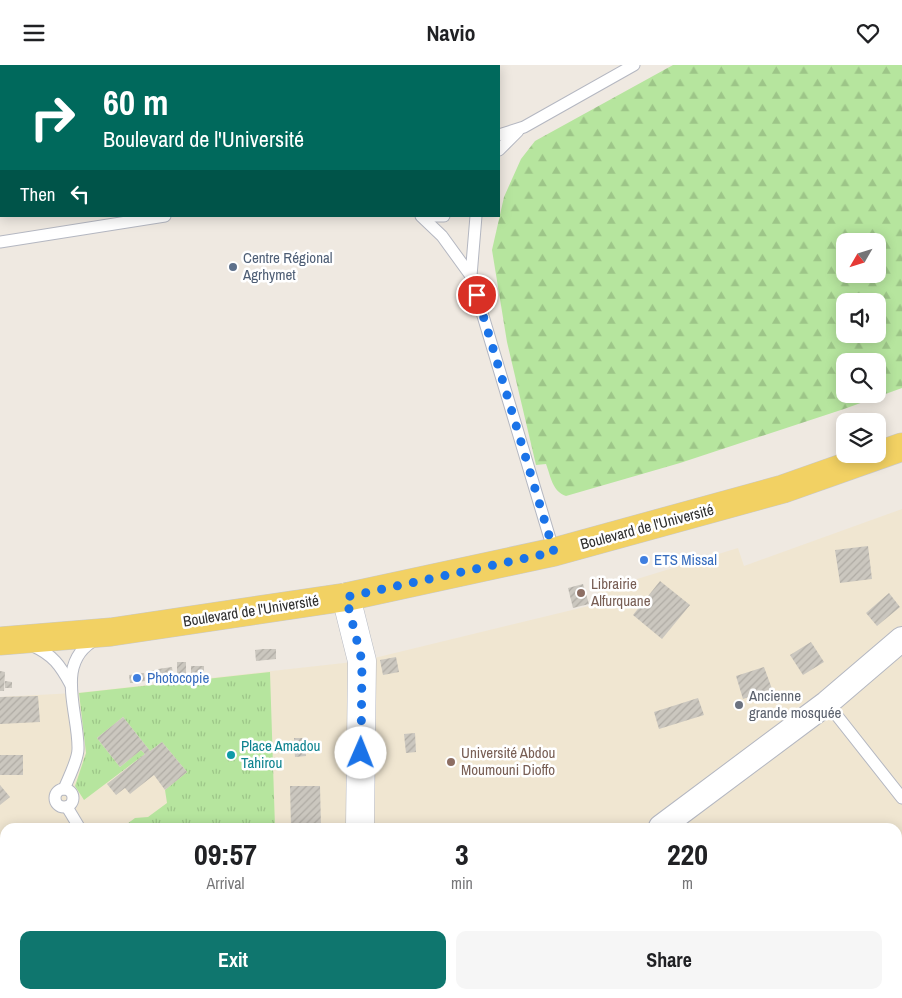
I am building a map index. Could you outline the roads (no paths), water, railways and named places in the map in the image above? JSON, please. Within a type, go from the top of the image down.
[{"type":"main road","name":"Boulevard de l'Université","points":[[11,641],[111,632],[346,597],[554,552],[784,489],[902,447]]},
{"type":"street","points":[[346,597],[362,661],[360,823]]},
{"type":"street","points":[[666,823],[827,703],[902,639]]},
{"type":"lane","points":[[500,135],[524,127],[634,65]]},
{"type":"lane","points":[[500,148],[524,127]]},
{"type":"lane","points":[[0,242],[159,217]]},
{"type":"lane","points":[[422,217],[442,236],[471,276],[554,552]]},
{"type":"lane","points":[[471,276],[476,217]]},
{"type":"lane","points":[[77,823],[67,807],[71,804],[73,797],[64,789],[78,751],[71,685],[75,660],[93,641],[111,632]]},
{"type":"lane","points":[[11,641],[46,652],[63,670],[71,685]]},
{"type":"lane","points":[[827,703],[902,798]]},
{"type":"place","name":"Centre Régional Agrhymet","points":[[233,267]]},
{"type":"place","name":"ETS Missal","points":[[644,560]]},
{"type":"place","name":"Librairie Alfurquane","points":[[581,593]]},
{"type":"place","name":"Photocopie","points":[[137,678]]},
{"type":"place","name":"Ancienne grande mosquée","points":[[739,705]]},
{"type":"place","name":"Place Amadou Tahirou","points":[[231,755]]},
{"type":"place","name":"Université Abdou Moumouni Dioffo","points":[[451,762]]}]
